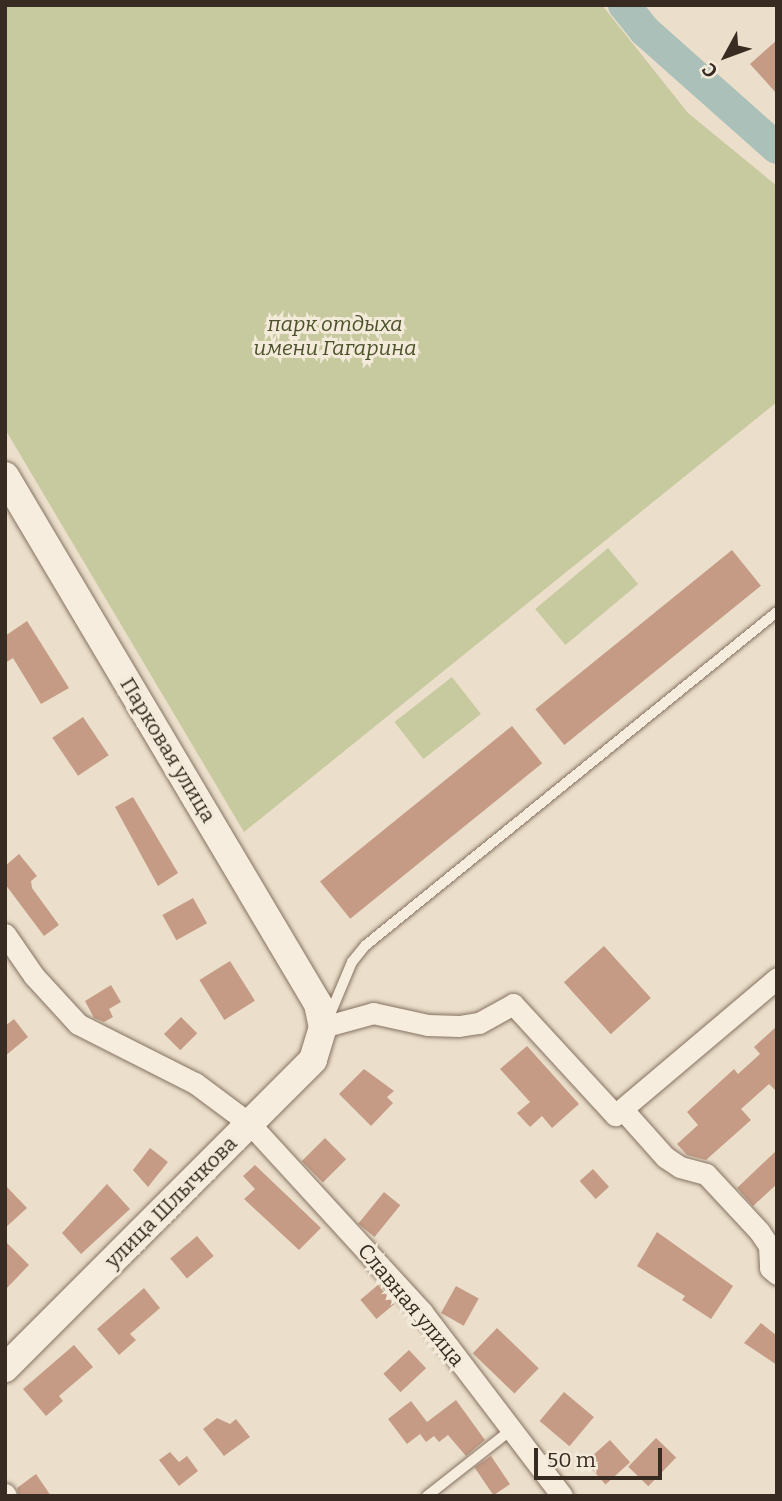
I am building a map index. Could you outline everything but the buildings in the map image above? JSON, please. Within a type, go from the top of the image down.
[{"type":"street","name":"Парковая улица","points":[[5,476],[318,1004],[323,1027]]},
{"type":"street","name":"Славная улица","points":[[5,934],[34,976],[78,1024],[195,1083],[250,1124],[422,1312],[562,1496]]},
{"type":"street","points":[[323,1027],[373,1013],[428,1025],[459,1026],[479,1023],[513,1004],[607,1111],[624,1111],[777,978]]},
{"type":"street","name":"улица Шлычкова","points":[[5,1368],[313,1060],[323,1027]]},
{"type":"street","points":[[624,1111],[664,1157],[680,1167],[706,1174],[759,1231],[769,1246],[770,1268],[777,1274]]},
{"type":"lane","points":[[323,1027],[352,962],[366,945],[777,612]]},
{"type":"lane","points":[[427,1496],[511,1430]]},
{"type":"green space","name":"парк отдыха имени Гагарина","points":[[5,5],[602,5],[688,113],[777,186],[777,402],[244,832],[5,429]]},
{"type":"green space","points":[[608,548],[638,584],[565,645],[535,609]]},
{"type":"green space","points":[[452,677],[481,714],[423,759],[394,722]]},
{"type":"waterway","points":[[624,5],[645,31],[777,148]]}]
